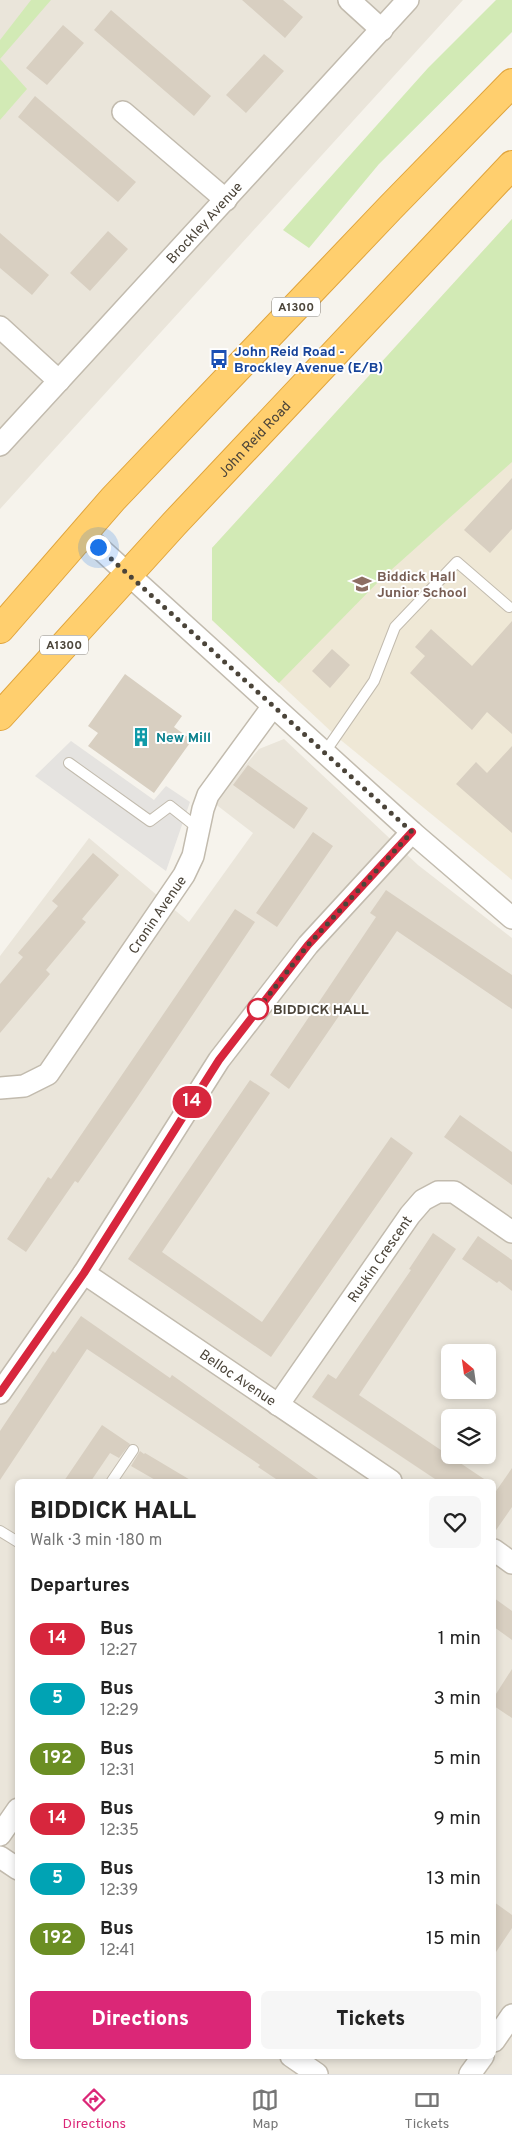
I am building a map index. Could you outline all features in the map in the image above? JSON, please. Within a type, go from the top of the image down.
[{"type":"highway","name":"A1300","points":[[0,629],[127,485],[363,236],[512,83]]},
{"type":"highway","name":"John Reid Road","points":[[0,716],[128,573],[512,165]]},
{"type":"street","points":[[349,0],[382,30]]},
{"type":"street","name":"Brockley Avenue","points":[[0,445],[408,0]]},
{"type":"street","points":[[123,112],[226,200]]},
{"type":"street","points":[[0,327],[59,382]]},
{"type":"street","points":[[84,534],[412,832],[512,918]]},
{"type":"street","name":"Cronin Avenue","points":[[0,1088],[24,1086],[48,1074],[184,875],[193,856],[203,809],[208,795],[274,706]]},
{"type":"street","points":[[0,1393],[84,1273],[219,1060],[308,945],[412,832]]},
{"type":"street","name":"Ruskin Crescent","points":[[278,1405],[410,1215],[423,1200],[438,1192],[454,1192],[512,1232]]},
{"type":"street","name":"Belloc Avenue","points":[[84,1273],[388,1479]]},
{"type":"street","points":[[496,1551],[512,1563]]},
{"type":"street","points":[[0,1835],[15,1813]]},
{"type":"street","points":[[0,1857],[15,1867]]},
{"type":"street","points":[[496,2038],[512,2015]]},
{"type":"street","points":[[295,2059],[317,2074]]},
{"type":"street","points":[[470,2074],[481,2059]]},
{"type":"lane","points":[[325,752],[374,681],[395,627],[457,562],[509,607]]},
{"type":"lane","points":[[69,762],[150,822],[170,806],[200,830]]},
{"type":"lane","points":[[113,1479],[132,1450]]},
{"type":"lane","points":[[0,1531],[15,1540]]},
{"type":"shaded area","points":[[0,0],[463,0],[0,509]]},
{"type":"shaded area","name":"Biddick Hall Junior School","points":[[512,219],[512,880],[337,737],[212,620],[212,548]]},
{"type":"shaded area","points":[[284,739],[418,865],[512,938],[512,2074],[0,2074],[0,956],[89,838],[189,922],[253,833],[214,803],[259,749]]},
{"type":"shaded area","points":[[71,741],[154,800],[166,786],[190,802],[166,871],[35,776]]},
{"type":"green space","points":[[31,0],[51,0],[0,59],[0,40]]},
{"type":"green space","points":[[496,0],[512,0],[512,32],[379,164],[309,248],[283,230],[428,68]]},
{"type":"green space","points":[[0,59],[27,89],[0,120]]},
{"type":"green space","points":[[512,219],[512,462],[381,579],[279,683],[212,620],[212,548]]},
{"type":"building","points":[[242,0],[283,0],[303,17],[285,38]]},
{"type":"building","points":[[111,10],[211,96],[194,116],[94,30]]},
{"type":"building","points":[[63,25],[84,43],[47,85],[26,68]]},
{"type":"building","points":[[264,54],[284,71],[246,113],[226,95]]},
{"type":"building","points":[[35,96],[136,182],[118,202],[18,117]]},
{"type":"building","points":[[108,231],[128,249],[90,291],[70,273]]},
{"type":"building","points":[[0,233],[49,275],[32,295],[0,268]]},
{"type":"building","points":[[512,478],[512,529],[490,553],[464,530]]},
{"type":"building","name":"Biddick Hall Junior School","points":[[512,621],[512,734],[487,712],[472,730],[410,673],[425,656],[415,647],[431,629],[472,666]]},
{"type":"building","points":[[332,649],[350,665],[330,688],[312,671]]},
{"type":"building","name":"New Mill","points":[[125,674],[182,716],[174,727],[192,740],[154,793],[88,746],[98,733],[88,726]]},
{"type":"building","points":[[512,746],[512,833],[456,784],[476,762],[487,773]]},
{"type":"building","points":[[248,765],[308,808],[294,829],[233,785]]},
{"type":"building","points":[[313,832],[333,846],[277,927],[256,913]]},
{"type":"building","points":[[93,853],[119,875],[82,919],[86,922],[46,970],[50,974],[0,1033],[0,984],[23,957],[18,953],[58,906],[52,901]]},
{"type":"building","points":[[386,890],[512,975],[512,1009],[397,931],[289,1089],[270,1075],[376,917],[370,913]]},
{"type":"building","points":[[235,909],[255,922],[78,1183],[75,1181],[26,1252],[7,1239],[48,1177],[51,1179]]},
{"type":"building","points":[[250,1080],[270,1093],[162,1252],[262,1322],[391,1137],[413,1153],[271,1357],[128,1259]]},
{"type":"building","points":[[460,1115],[512,1152],[512,1185],[444,1137]]},
{"type":"building","points":[[433,1233],[456,1249],[359,1395],[441,1450],[441,1464],[462,1464],[484,1479],[435,1479],[312,1397],[328,1374],[336,1379],[411,1270],[409,1269]]},
{"type":"building","points":[[478,1236],[512,1260],[512,1291],[462,1259]]},
{"type":"building","points":[[81,1316],[170,1378],[172,1375],[318,1479],[276,1479],[258,1467],[260,1465],[87,1349],[0,1480],[0,1431],[53,1351],[55,1353]]},
{"type":"building","points":[[102,1425],[130,1444],[119,1458],[110,1453],[92,1479],[65,1479]]},
{"type":"building","points":[[140,1451],[189,1479],[154,1479],[131,1466]]},
{"type":"building","points":[[512,1468],[512,1507],[496,1530],[496,1491]]},
{"type":"building","points":[[496,1599],[512,1611],[512,1640],[496,1628]]},
{"type":"building","points":[[512,1669],[512,1718],[496,1707],[496,1694]]},
{"type":"building","points":[[496,1903],[512,1915],[512,1928],[496,1952]]},
{"type":"bus line","name":"14","points":[[0,1393],[84,1273],[219,1060],[308,945],[412,832]]},
{"type":"place","name":"John Reid Road - Brockley Avenue (E/B)","points":[[219,359]]},
{"type":"place","name":"Biddick Hall Junior School","points":[[362,584]]},
{"type":"place","name":"New Mill","points":[[141,737]]},
{"type":"place","name":"BIDDICK HALL","points":[[258,1009]]},
{"type":"route","points":[[98,547],[412,832],[308,945],[258,1009]]}]
